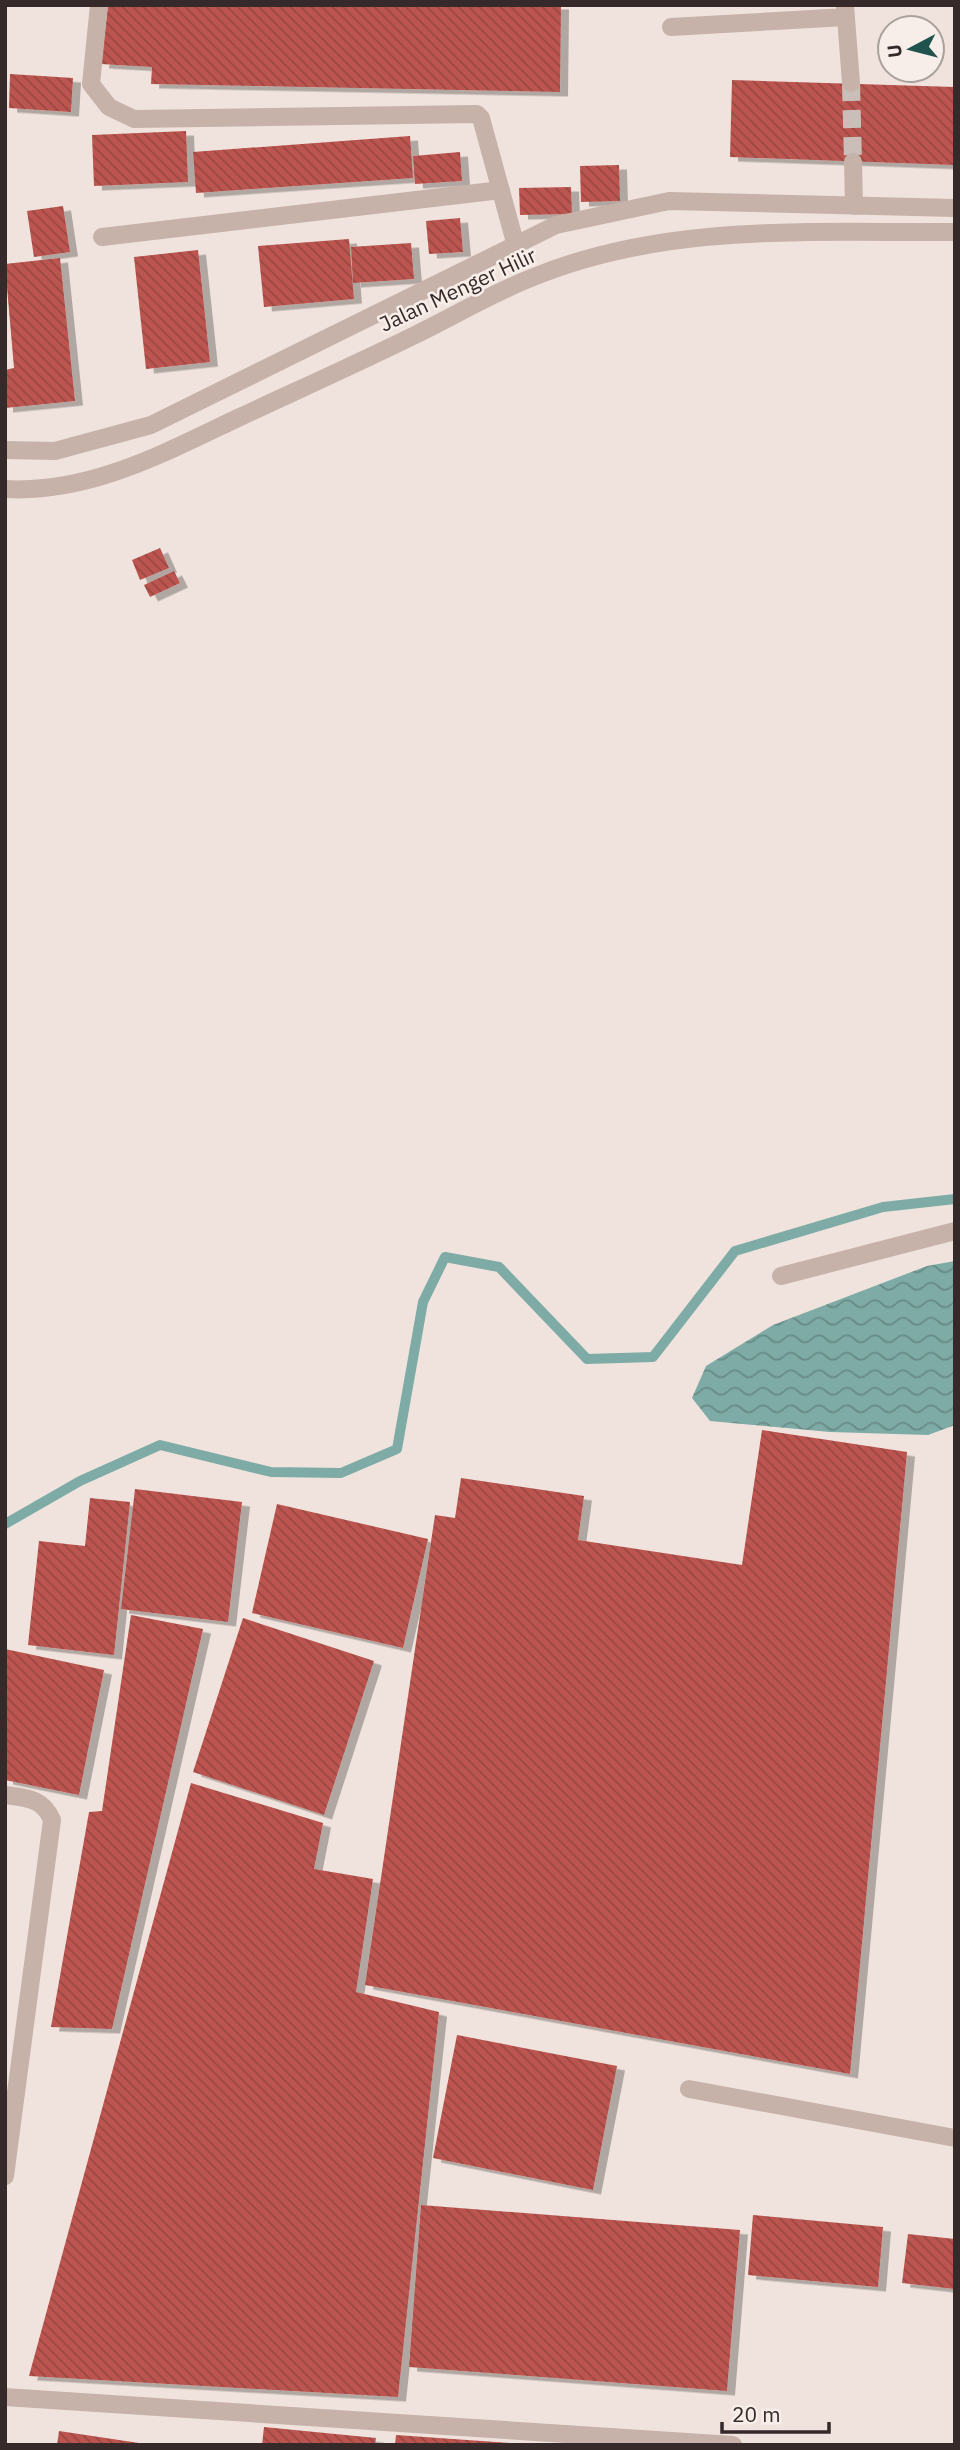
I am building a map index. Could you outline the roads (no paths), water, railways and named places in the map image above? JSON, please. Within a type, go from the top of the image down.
[{"type":"street","points":[[99,5],[91,84],[108,107],[134,119],[477,114],[481,117],[516,246]]},
{"type":"street","points":[[671,27],[846,11],[851,83]]},
{"type":"street","points":[[853,162],[854,206]]},
{"type":"street","points":[[102,237],[500,190]]},
{"type":"street","points":[[5,450],[54,452],[151,425],[556,226],[669,201],[955,208]]},
{"type":"street","name":"Jalan Menger Hilir","points":[[5,489],[23,490],[88,483],[165,452],[532,277],[613,252],[682,237],[751,233],[955,232]]},
{"type":"street","points":[[781,1276],[955,1231]]},
{"type":"street","points":[[5,1795],[36,1800],[48,1809],[52,1820],[5,2176]]},
{"type":"street","points":[[689,2089],[955,2138]]},
{"type":"street","points":[[5,2397],[733,2445]]},
{"type":"water","points":[[955,1261],[955,1425],[928,1435],[830,1432],[710,1421],[692,1398],[706,1366],[773,1325],[927,1266]]},
{"type":"waterway","points":[[5,1524],[80,1481],[160,1445],[271,1472],[341,1473],[397,1449],[423,1302],[445,1257],[499,1267],[587,1359],[653,1357],[735,1251],[883,1207],[955,1199]]},
{"type":"tunnel","points":[[851,83],[853,162]]}]
